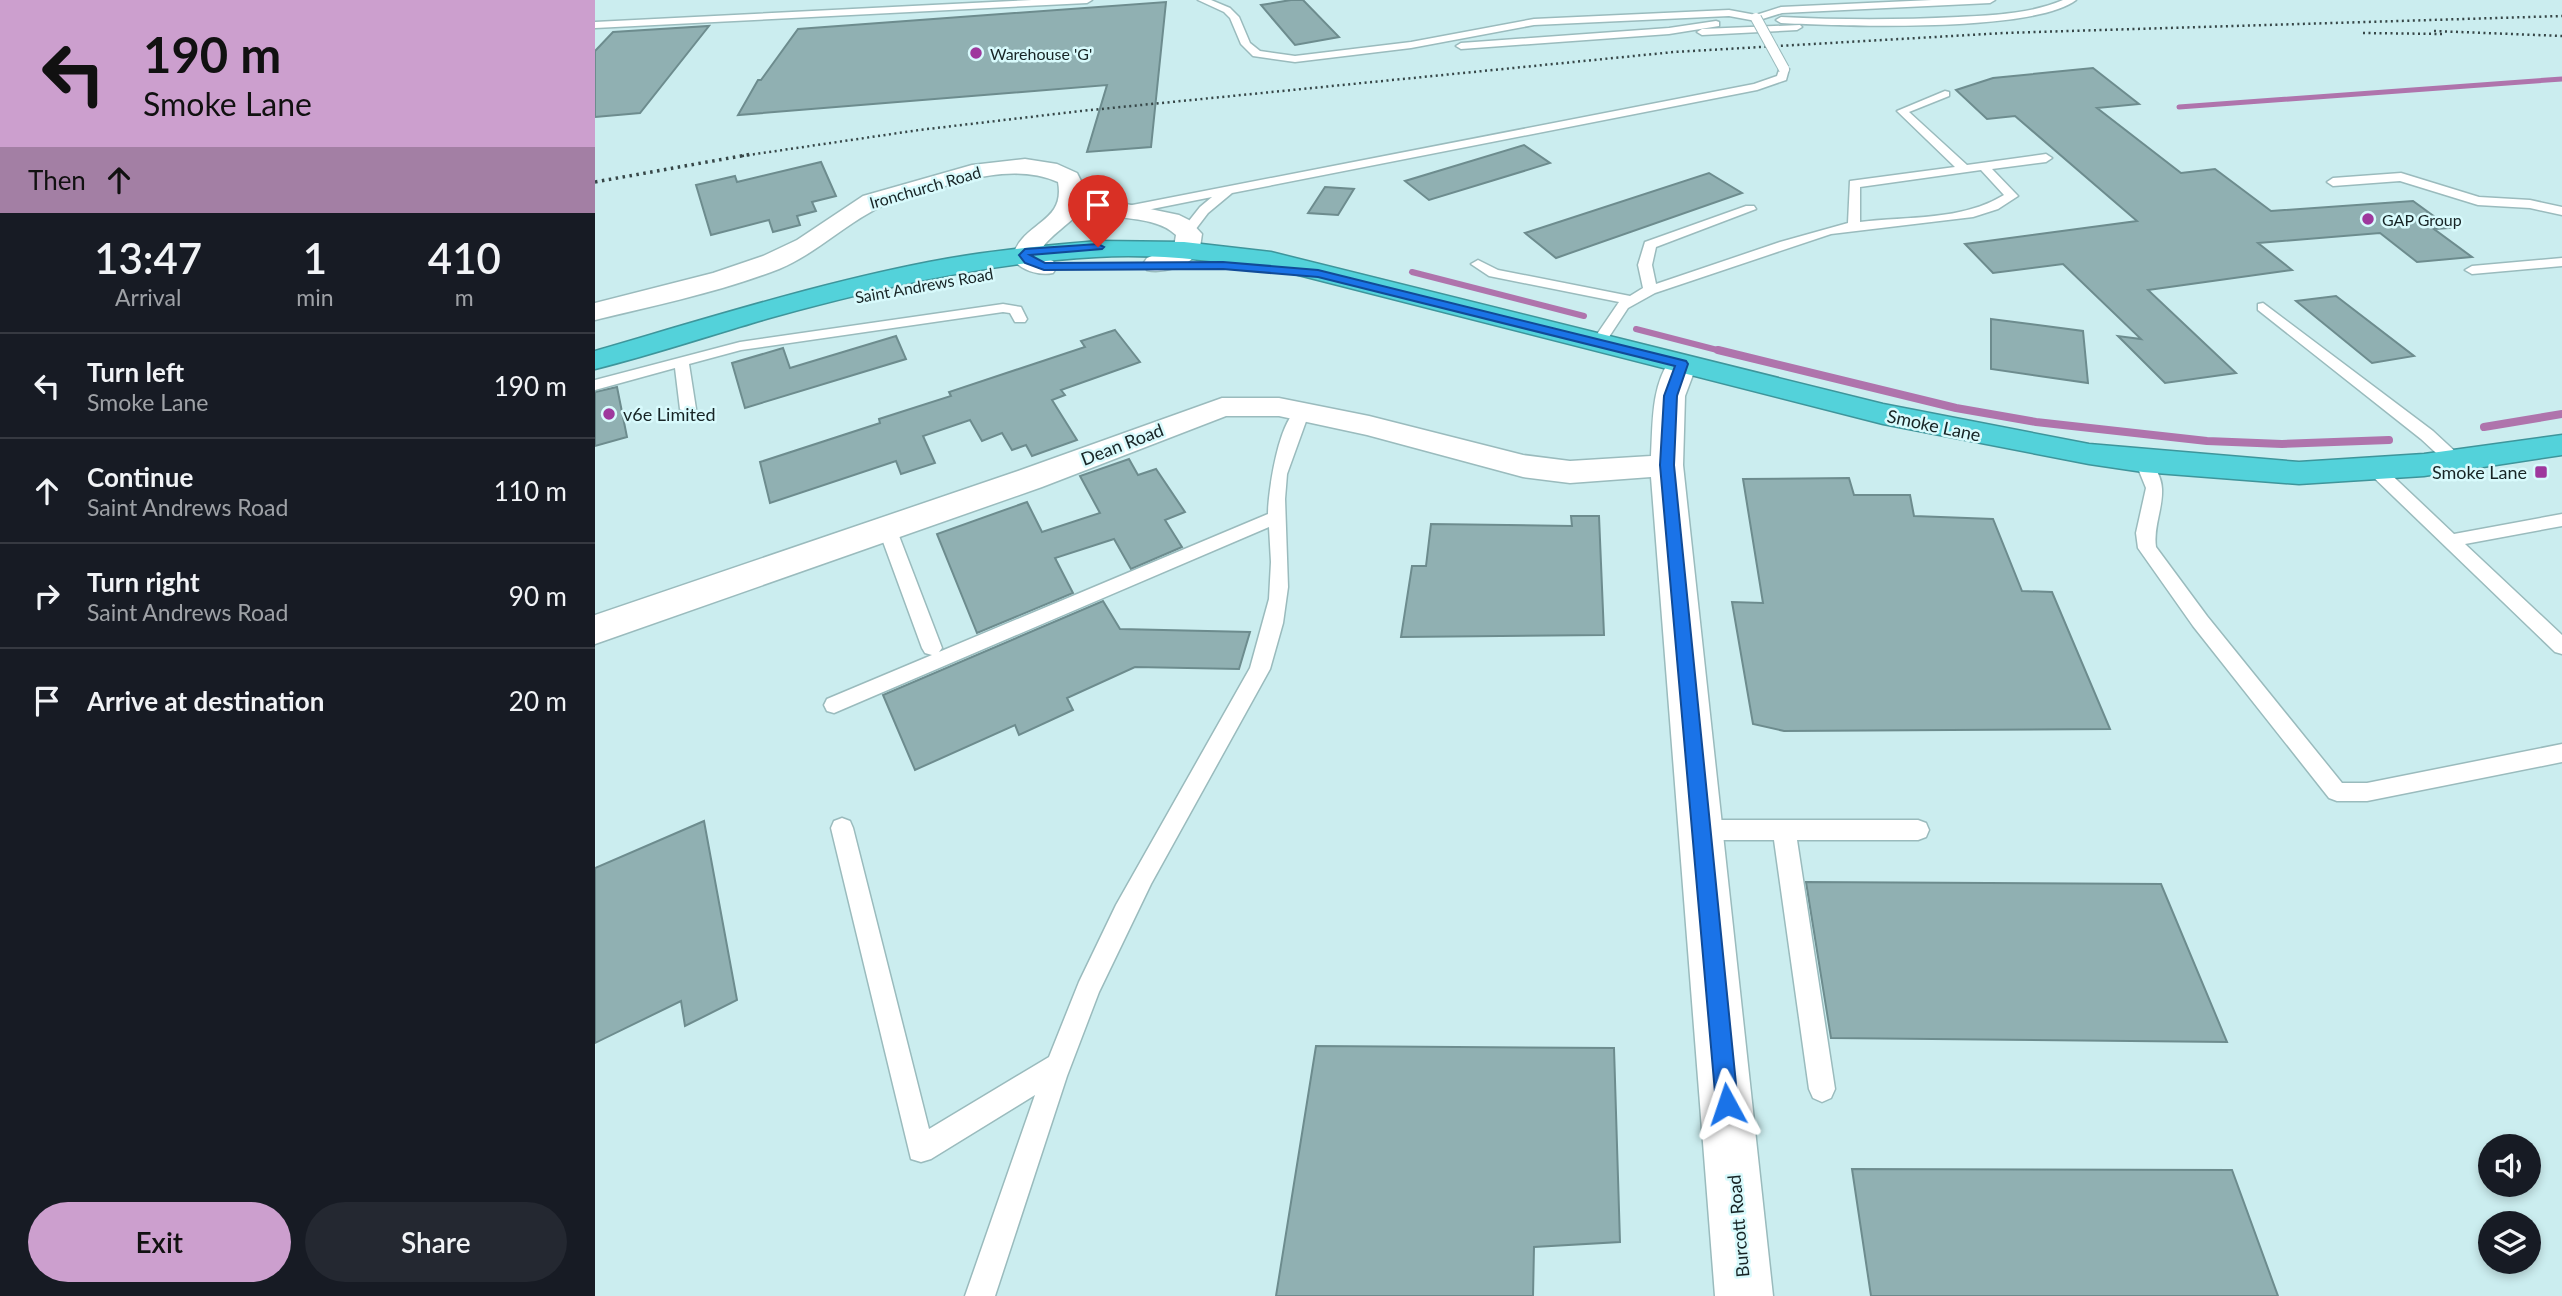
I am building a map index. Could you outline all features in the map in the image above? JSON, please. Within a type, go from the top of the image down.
[{"type":"highway","name":"Saint Andrews Road","points":[[595,360],[738,320],[963,278],[1098,247],[1186,240],[1318,273]]},
{"type":"highway","name":"Saint Andrews Road","points":[[1035,260],[1255,267],[1318,273]]},
{"type":"highway","name":"Smoke Lane","points":[[1318,273],[1908,419],[2022,443],[2143,461],[2299,473],[2454,460],[2562,445]]},
{"type":"street","name":"Ironchurch Road","points":[[595,312],[759,267],[799,250],[856,208],[1005,166],[1044,166],[1069,178],[1074,190],[1091,204],[1117,212]]},
{"type":"street","points":[[1056,226],[1068,209],[1074,190]]},
{"type":"street","points":[[1035,260],[1033,239],[1056,226],[1093,215],[1117,212],[1164,218],[1186,240],[1175,258],[1156,264]]},
{"type":"street","name":"Burcott Road","points":[[1682,364],[1670,396],[1667,465],[1744,1296]]},
{"type":"street","name":"Dean Road","points":[[595,630],[1030,479],[1221,407],[1254,405],[1369,426],[1523,466],[1570,472],[1667,465]]},
{"type":"lane","points":[[595,25],[1087,0]]},
{"type":"lane","points":[[1203,0],[1227,10],[1234,18],[1246,44],[1257,54],[1305,58],[1411,45],[1553,20],[1729,13],[1756,18],[1766,13],[1790,9],[1990,0]]},
{"type":"lane","points":[[1411,45],[1456,46],[1669,31],[1737,32],[1786,29],[1823,23],[2018,15],[2064,6],[2071,0]]},
{"type":"lane","points":[[1117,212],[1757,87],[1782,78],[1784,69],[1756,18]]},
{"type":"lane","points":[[1945,94],[1902,111],[1964,169]]},
{"type":"lane","points":[[1854,228],[1854,184],[2046,158]]},
{"type":"lane","points":[[1598,342],[1623,305],[1650,290],[1832,230],[1972,214],[1998,208],[2012,196],[1984,167]]},
{"type":"lane","points":[[2333,183],[2401,177],[2478,201],[2530,204],[2562,211]]},
{"type":"lane","points":[[1186,240],[1204,211],[1228,190]]},
{"type":"lane","points":[[1650,290],[1645,265],[1650,245],[1750,209]]},
{"type":"lane","points":[[2472,270],[2562,262]]},
{"type":"lane","points":[[1478,264],[1494,272],[1631,300]]},
{"type":"lane","points":[[2263,307],[2427,435],[2454,460]]},
{"type":"lane","points":[[595,385],[740,346],[1003,308],[1016,310],[1020,319]]},
{"type":"lane","points":[[681,360],[688,409]]},
{"type":"lane","points":[[980,1296],[1058,1066],[1106,950],[1142,878],[1260,669],[1271,636],[1280,578],[1276,503],[1279,471],[1301,413]]},
{"type":"lane","points":[[2143,461],[2154,488],[2145,533],[2147,548],[2200,621],[2337,792],[2367,792],[2562,753]]},
{"type":"lane","points":[[2374,468],[2562,647]]},
{"type":"lane","points":[[834,705],[1277,517]]},
{"type":"lane","points":[[2451,541],[2562,520]]},
{"type":"lane","points":[[887,528],[932,648]]},
{"type":"lane","points":[[842,828],[921,1149],[1058,1066]]},
{"type":"lane","points":[[1702,830],[1918,830]]},
{"type":"lane","points":[[1784,831],[1822,1088]]},
{"type":"building","points":[[1303,0],[1339,37],[1295,45],[1261,5]]},
{"type":"building","name":"Warehouse 'G'","points":[[1166,2],[1151,147],[1087,152],[1107,85],[738,115],[758,80],[761,80],[798,29]]},
{"type":"building","points":[[709,26],[640,113],[595,117],[595,51],[613,32]]},
{"type":"building","points":[[2093,68],[2139,104],[2097,108],[2181,173],[2215,169],[2271,211],[2413,201],[2450,228],[2434,229],[2472,257],[2417,262],[2380,233],[2258,243],[2292,270],[2148,290],[2236,373],[2165,383],[2118,336],[2141,339],[2063,264],[1993,273],[1965,244],[2137,221],[2015,116],[1987,119],[1956,90],[1993,78]]},
{"type":"building","points":[[1524,145],[1550,163],[1429,200],[1405,181]]},
{"type":"building","points":[[821,162],[836,196],[812,202],[816,211],[797,216],[800,225],[773,232],[769,220],[711,235],[696,185],[735,176],[737,182]]},
{"type":"building","points":[[1709,173],[1742,193],[1556,258],[1525,233]]},
{"type":"building","points":[[1325,187],[1354,189],[1338,215],[1308,213]]},
{"type":"building","points":[[2336,296],[2414,356],[2372,363],[2296,301]]},
{"type":"building","points":[[1991,319],[2083,331],[2088,383],[1991,369]]},
{"type":"building","points":[[1115,330],[1140,362],[1061,390],[1065,395],[1052,400],[1077,440],[1032,456],[1026,445],[1012,450],[1002,433],[982,441],[970,420],[923,436],[935,463],[901,474],[896,461],[770,503],[760,462],[880,423],[879,419],[951,396],[949,392],[1085,347],[1081,341]]},
{"type":"building","points":[[896,336],[906,359],[745,408],[732,363],[783,348],[790,368]]},
{"type":"building","name":"v6e Limited","points":[[617,387],[627,437],[595,446],[595,392]]},
{"type":"building","points":[[1129,459],[1138,475],[1156,469],[1185,512],[1165,520],[1182,547],[1131,569],[1114,539],[1055,558],[1073,593],[977,633],[937,534],[1027,502],[1042,532],[1100,513],[1080,476]]},
{"type":"building","points":[[1849,478],[1854,495],[1910,495],[1914,516],[1993,519],[2022,591],[2052,592],[2110,729],[1784,731],[1753,724],[1732,602],[1763,603],[1743,479]]},
{"type":"building","points":[[1571,516],[1599,516],[1604,635],[1401,637],[1412,566],[1426,566],[1431,524],[1572,526]]},
{"type":"building","points":[[1103,601],[1120,629],[1250,632],[1239,669],[1135,667],[1067,698],[1073,710],[1019,735],[1015,725],[915,770],[883,695]]},
{"type":"building","points":[[704,821],[737,1000],[685,1026],[681,1001],[595,1043],[595,868]]},
{"type":"building","points":[[1806,882],[2161,884],[2227,1042],[1831,1038]]},
{"type":"building","points":[[1316,1046],[1614,1048],[1620,1242],[1534,1247],[1533,1296],[1276,1296]]},
{"type":"building","points":[[1852,1169],[2232,1170],[2278,1296],[1871,1296]]},
{"type":"waterway","points":[[2179,107],[2562,79]]},
{"type":"waterway","points":[[1412,272],[1584,316]]},
{"type":"waterway","points":[[1636,329],[1725,352]]},
{"type":"waterway","points":[[1718,350],[1956,408],[2036,422],[2207,441],[2282,444],[2389,440]]},
{"type":"waterway","points":[[2484,427],[2562,414]]},
{"type":"railway","points":[[742,156],[919,130],[1081,111],[1674,52],[2004,33],[2562,16]]},
{"type":"railway","points":[[2434,31],[2562,36]]},
{"type":"railway","points":[[2363,33],[2443,34]]},
{"type":"railway","points":[[595,182],[752,154]]},
{"type":"place","name":"Warehouse 'G'","points":[[976,53]]},
{"type":"place","name":"GAP Group","points":[[2368,219]]},
{"type":"place","name":"v6e Limited","points":[[609,414]]},
{"type":"place","name":"Smoke Lane","points":[[2541,472]]},
{"type":"route","points":[[1098,247],[1025,253],[1025,258],[1044,267],[1223,265],[1318,273],[1395,290],[1682,364],[1670,396],[1667,465],[1727,1104]]}]
